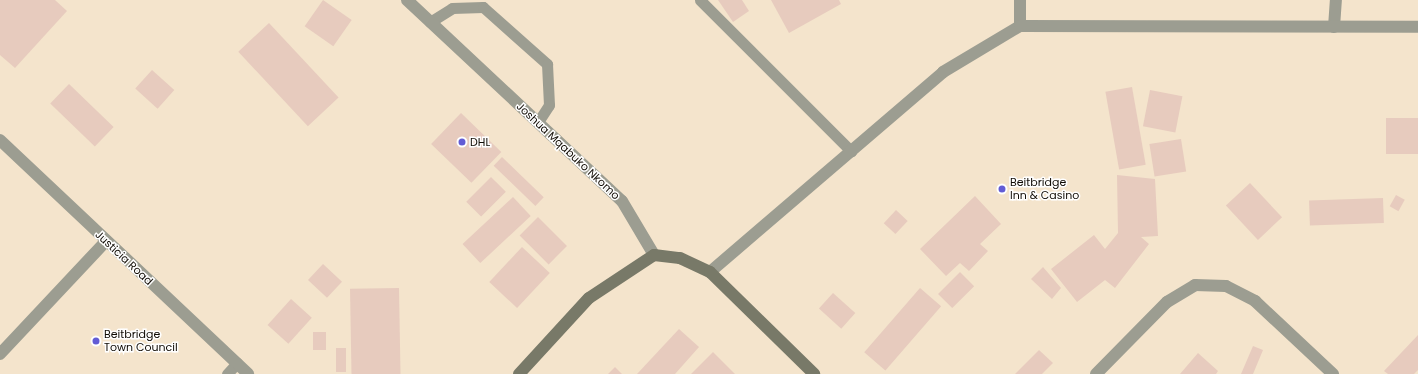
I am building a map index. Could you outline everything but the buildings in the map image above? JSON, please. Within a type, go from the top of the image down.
[{"type":"street","name":"Joshua Mqabuko Nkomo","points":[[407,0],[622,202],[654,255]]},
{"type":"street","points":[[1020,0],[1020,26]]},
{"type":"street","points":[[1334,27],[1336,0]]},
{"type":"street","points":[[710,272],[943,72],[1020,26],[1418,26]]},
{"type":"street","name":"Justicia Road","points":[[0,140],[248,374]]},
{"type":"street","points":[[0,354],[106,241]]},
{"type":"street","points":[[519,374],[589,298],[654,255],[680,258],[710,272],[814,374]]},
{"type":"street","points":[[1096,374],[1167,302],[1195,285],[1226,286],[1255,301],[1333,374]]},
{"type":"lane","points":[[700,0],[851,151]]},
{"type":"lane","points":[[430,22],[452,8],[483,7],[547,64],[549,105],[538,122]]},
{"type":"lane","points":[[227,374],[237,363]]},
{"type":"place","name":"DHL","points":[[462,142]]},
{"type":"place","name":"Beitbridge Inn & Casino","points":[[1002,189]]},
{"type":"place","name":"Beitbridge Town Council","points":[[96,341]]}]
